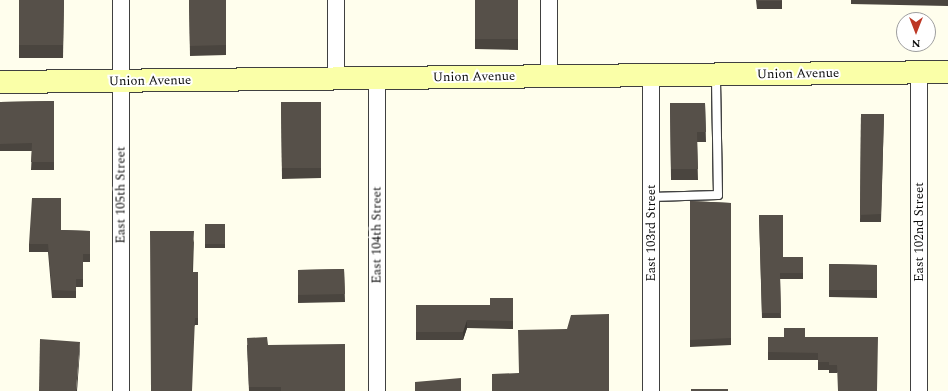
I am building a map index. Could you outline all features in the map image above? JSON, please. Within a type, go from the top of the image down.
[{"type":"main road","name":"Union Avenue","points":[[0,82],[948,72]]},
{"type":"street","name":"East 105th Street","points":[[121,0],[121,391]]},
{"type":"street","points":[[336,0],[336,79]]},
{"type":"street","points":[[549,0],[549,77]]},
{"type":"street","name":"East 102nd Street","points":[[919,72],[919,391]]},
{"type":"street","name":"East 103rd Street","points":[[651,75],[651,391]]},
{"type":"street","name":"East 104th Street","points":[[377,78],[377,391]]},
{"type":"lane","points":[[651,197],[718,195],[716,74]]},
{"type":"building","points":[[19,0],[64,0],[63,45],[19,45]]},
{"type":"building","points":[[189,0],[226,0],[226,45],[190,46]]},
{"type":"building","points":[[475,0],[518,0],[518,39],[475,39]]},
{"type":"building","points":[[782,0],[782,1],[757,1]]},
{"type":"building","points":[[54,101],[54,162],[31,162],[32,143],[0,144],[0,102]]},
{"type":"building","points":[[281,102],[321,102],[321,168],[282,168]]},
{"type":"building","points":[[670,103],[705,103],[706,132],[697,132],[698,169],[671,169]]},
{"type":"building","points":[[861,114],[884,114],[881,214],[860,215]]},
{"type":"building","points":[[32,198],[61,198],[61,230],[90,231],[90,254],[83,254],[83,279],[76,279],[76,291],[52,290],[48,244],[29,244]]},
{"type":"building","points":[[690,201],[731,203],[731,338],[690,340]]},
{"type":"building","points":[[759,215],[783,215],[783,257],[803,257],[803,273],[780,273],[781,313],[762,313]]},
{"type":"building","points":[[205,224],[225,224],[225,244],[205,244]]},
{"type":"building","points":[[150,231],[194,231],[192,272],[198,272],[198,318],[195,318],[192,391],[151,391]]},
{"type":"building","points":[[829,264],[877,265],[877,290],[829,290]]},
{"type":"building","points":[[344,269],[345,294],[298,295],[298,270]]},
{"type":"building","points":[[490,298],[513,298],[513,321],[467,320],[463,332],[416,332],[416,305],[490,305]]},
{"type":"building","points":[[609,314],[609,391],[492,391],[492,374],[519,373],[518,330],[567,329],[571,315]]},
{"type":"building","points":[[784,328],[805,328],[805,337],[878,337],[877,391],[838,391],[837,365],[829,365],[829,362],[818,362],[818,353],[768,352],[768,337],[784,337]]},
{"type":"building","points":[[267,337],[268,345],[345,344],[345,391],[281,391],[281,387],[249,387],[247,338]]},
{"type":"building","points":[[40,339],[80,342],[76,391],[39,391]]},
{"type":"building","points":[[461,378],[461,391],[415,391],[415,382]]},
{"type":"building","points":[[691,389],[728,389],[728,391],[691,391]]}]
